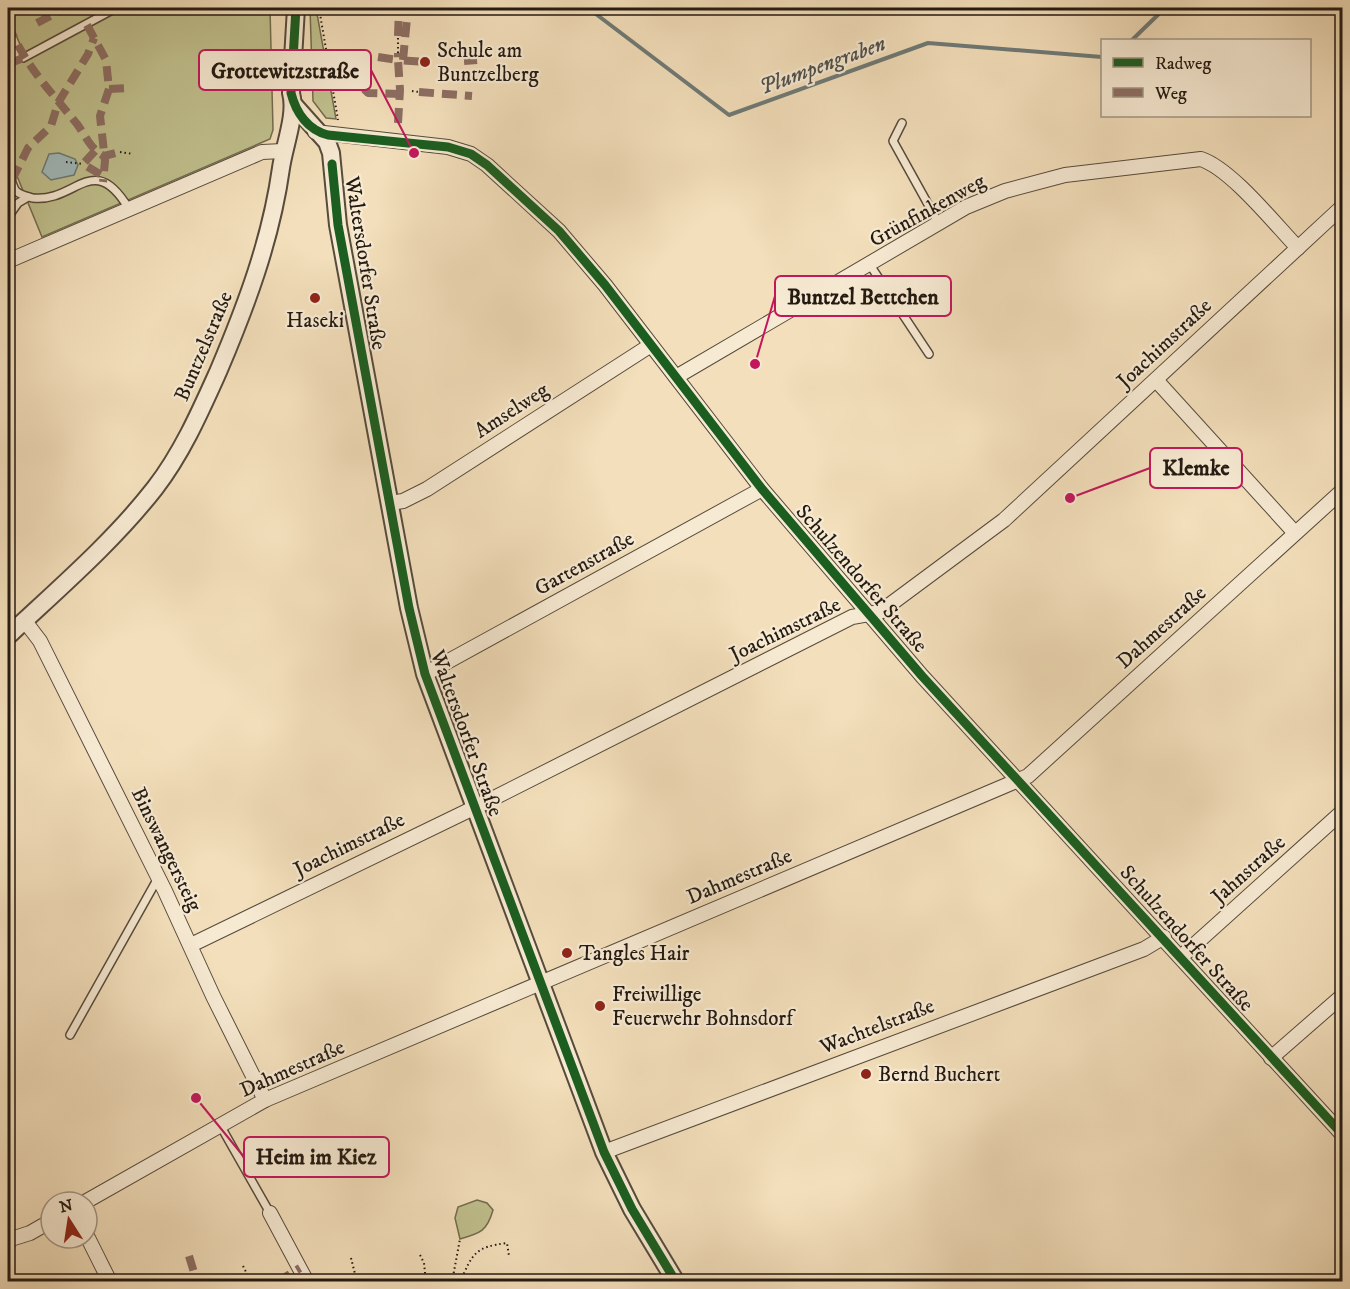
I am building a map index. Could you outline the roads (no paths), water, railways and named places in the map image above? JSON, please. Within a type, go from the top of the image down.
[{"type":"street","name":"Buntzelstraße","points":[[9,632],[24,621],[124,523],[155,488],[175,460],[208,394],[245,308],[275,208],[283,151],[294,105],[291,93],[296,8]]},
{"type":"street","name":"Waltersdorfer Straße","points":[[294,105],[315,132],[327,142],[331,153],[338,225],[412,627],[425,674],[604,1152],[632,1209],[676,1281]]},
{"type":"street","name":"Schulzendorfer Straße","points":[[315,132],[448,147],[479,159],[559,231],[651,345],[762,489],[869,615],[1017,782],[1182,956],[1271,1058],[1342,1134]]},
{"type":"street","points":[[8,261],[262,152],[283,151]]},
{"type":"street","name":"Grünfinkenweg","points":[[676,377],[870,266],[966,207],[1033,182],[1090,170],[1191,158],[1210,162],[1227,175],[1298,248]]},
{"type":"street","name":"Joachimstraße","points":[[191,945],[474,807],[852,617],[880,612],[1004,520],[1342,207]]},
{"type":"street","name":"Amselweg","points":[[390,503],[403,501],[427,489],[651,345]]},
{"type":"street","points":[[1156,380],[1295,533]]},
{"type":"street","name":"Gartenstraße","points":[[425,674],[762,489]]},
{"type":"street","name":"Dahmestraße","points":[[99,1194],[265,1100],[1017,782],[1037,770],[1342,490]]},
{"type":"street","name":"Binswangersteig","points":[[24,621],[40,641],[265,1100]]},
{"type":"street","name":"Jahnstraße","points":[[1182,956],[1342,812]]},
{"type":"street","name":"Wachtelstraße","points":[[604,1152],[1144,950],[1164,937]]},
{"type":"street","points":[[1271,1058],[1342,996]]},
{"type":"street","points":[[270,1213],[307,1281]]},
{"type":"street","points":[[8,1240],[39,1228]]},
{"type":"street","points":[[94,1250],[110,1281]]},
{"type":"lane","points":[[23,58],[116,8]]},
{"type":"lane","points":[[902,123],[893,141],[939,224]]},
{"type":"lane","points":[[8,169],[16,191],[28,197],[49,198],[90,180],[103,182],[110,186],[120,195],[129,209]]},
{"type":"lane","points":[[8,217],[18,203],[28,197]]},
{"type":"lane","points":[[870,266],[929,354]]},
{"type":"lane","points":[[70,1035],[158,878]]},
{"type":"lane","points":[[220,1125],[270,1213]]},
{"type":"water","points":[[59,153],[75,159],[78,165],[74,175],[51,180],[42,172],[49,154]]},
{"type":"waterway","name":"Plumpengraben","points":[[588,8],[729,115],[928,43],[1101,57]]},
{"type":"waterway","name":"Plumpengraben","points":[[1133,39],[1165,8]]},
{"type":"waterway","name":"Plumpengraben","points":[[1300,8],[1342,12]]},
{"type":"place","name":"Schule am Buntzelberg","points":[[425,62]]},
{"type":"place","name":"Grottewitzstraße","points":[[414,153]]},
{"type":"place","name":"Haseki","points":[[315,298]]},
{"type":"place","name":"Buntzel Bettchen","points":[[755,364]]},
{"type":"place","name":"Klemke","points":[[1070,498]]},
{"type":"place","name":"Tangles Hair","points":[[567,953]]},
{"type":"place","name":"Freiwillige Feuerwehr Bohnsdorf","points":[[600,1006]]},
{"type":"place","name":"Bernd Buchert","points":[[866,1074]]},
{"type":"place","name":"Heim im Kiez","points":[[196,1098]]}]
